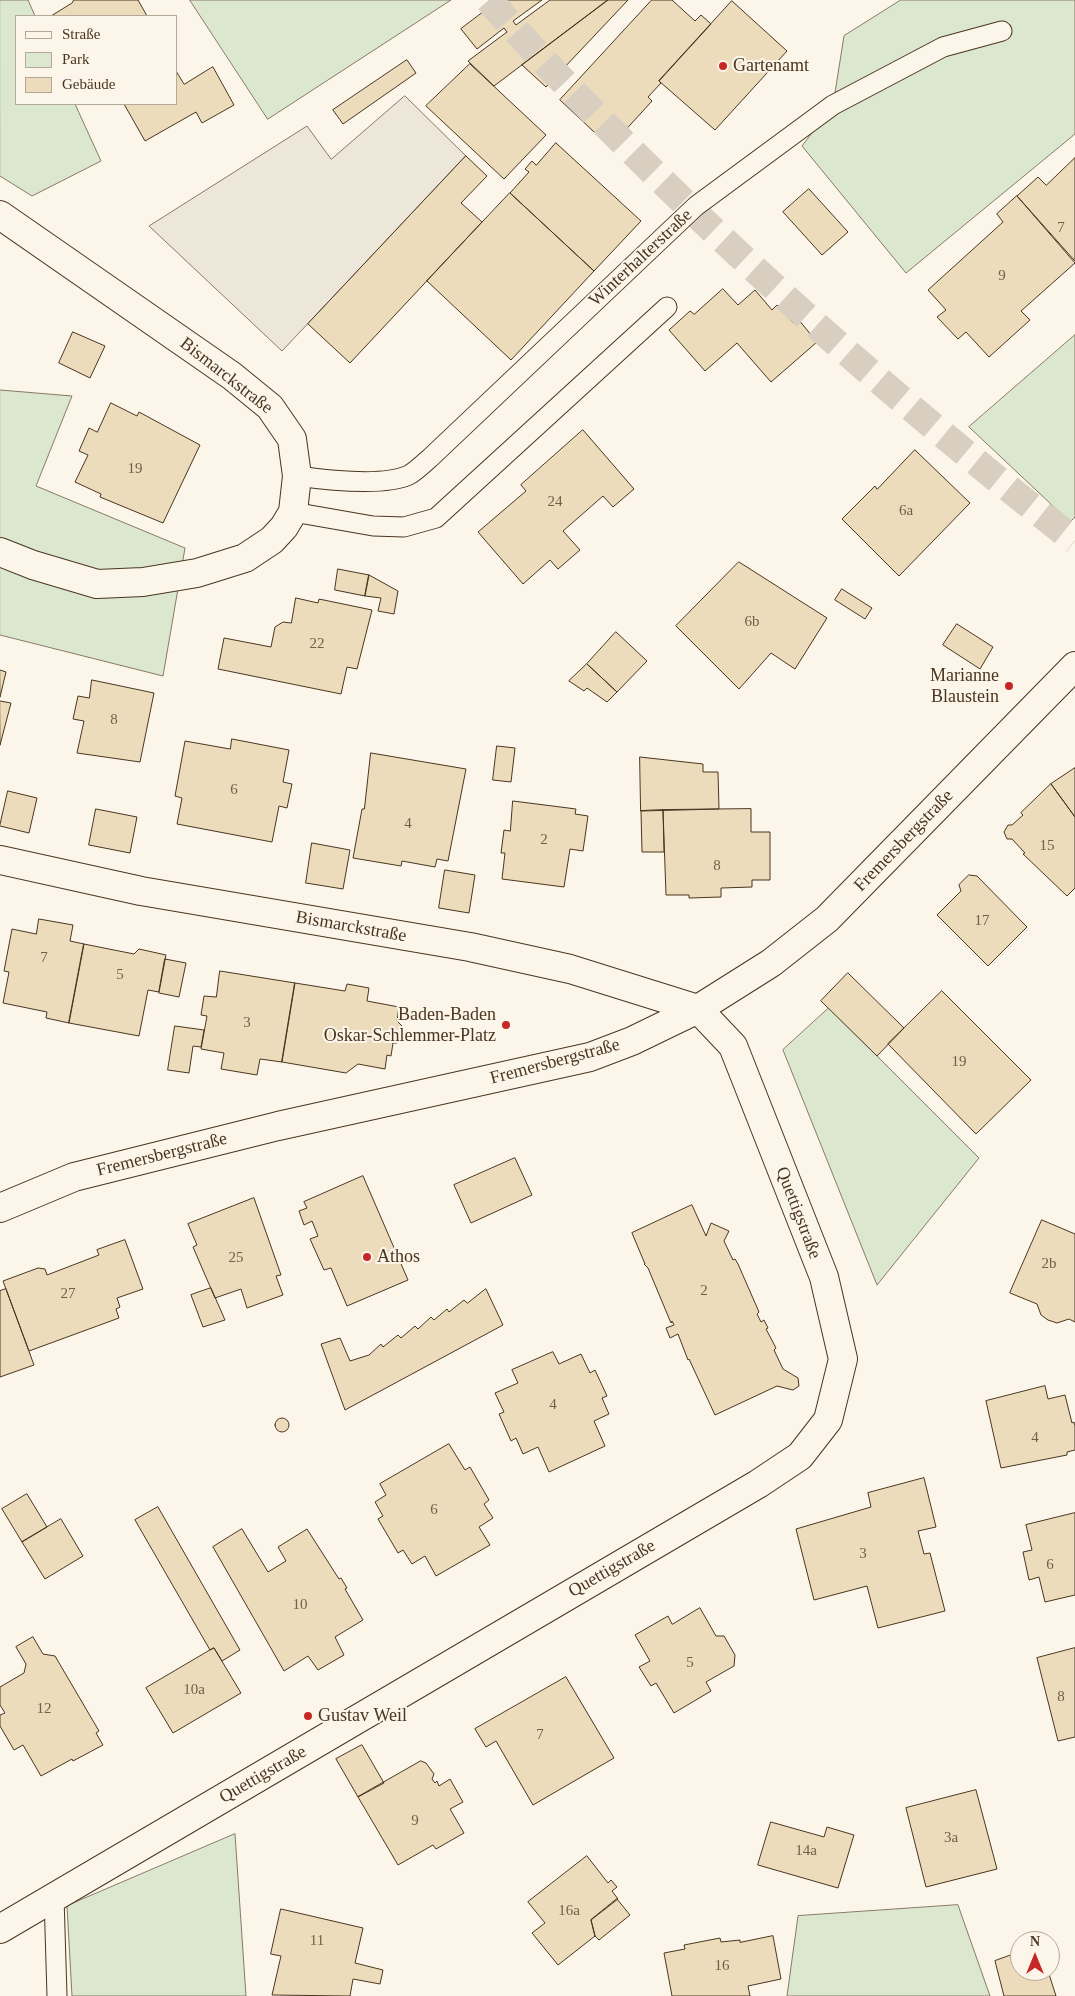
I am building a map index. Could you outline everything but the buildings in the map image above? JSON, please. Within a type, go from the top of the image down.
[{"type":"street","name":"Bismarckstraße","points":[[0,215],[232,376],[270,407],[292,439],[297,476],[293,512],[284,527],[272,540],[245,558],[197,573],[143,582],[97,584],[33,565],[0,552]]},
{"type":"street","name":"Fremersbergstraße","points":[[0,1208],[74,1177],[278,1126],[590,1057],[632,1041],[698,1009],[771,963],[827,919],[1075,666]]},
{"type":"street","name":"Bismarckstraße","points":[[0,860],[141,891],[470,947],[570,969],[698,1009]]},
{"type":"street","name":"Quettigstraße","points":[[0,1929],[758,1484],[800,1456],[828,1420],[843,1359],[824,1277],[733,1046],[698,1009]]},
{"type":"lane","name":"Winterhalterstraße","points":[[297,476],[337,482],[397,479],[410,474],[430,458],[696,206],[833,106],[943,47],[1002,31]]},
{"type":"lane","points":[[293,512],[373,526],[404,527],[436,518],[667,307]]},
{"type":"lane","points":[[54,1897],[57,1996]]},
{"type":"green space","points":[[0,0],[28,0],[35,15],[15,15],[15,105],[75,105],[101,161],[32,196],[0,176]]},
{"type":"green space","points":[[190,0],[451,0],[268,119]]},
{"type":"green space","points":[[901,0],[1075,0],[1075,134],[906,273],[802,146],[833,105],[844,36]]},
{"type":"green space","points":[[1075,335],[1075,517],[1070,522],[969,427]]},
{"type":"green space","points":[[0,390],[72,396],[36,486],[185,548],[163,676],[0,635]]},
{"type":"green space","points":[[829,1008],[979,1158],[877,1285],[783,1050]]},
{"type":"green space","points":[[235,1834],[246,1996],[72,1996],[67,1906]]},
{"type":"green space","points":[[958,1905],[990,1996],[787,1996],[798,1916]]},
{"type":"shaded area","points":[[405,96],[466,156],[282,351],[149,226],[307,126],[331,159]]},
{"type":"tunnel","points":[[489,0],[549,67],[705,223],[860,364],[966,454],[1075,541]]},
{"type":"place","name":"Gartenamt","points":[[723,66]]},
{"type":"place","name":"Marianne Blaustein","points":[[1009,686]]},
{"type":"place","name":"Baden-Baden Oskar-Schlemmer-Platz","points":[[506,1025]]},
{"type":"place","name":"Athos","points":[[367,1257]]},
{"type":"place","name":"Gustav Weil","points":[[308,1716]]}]
